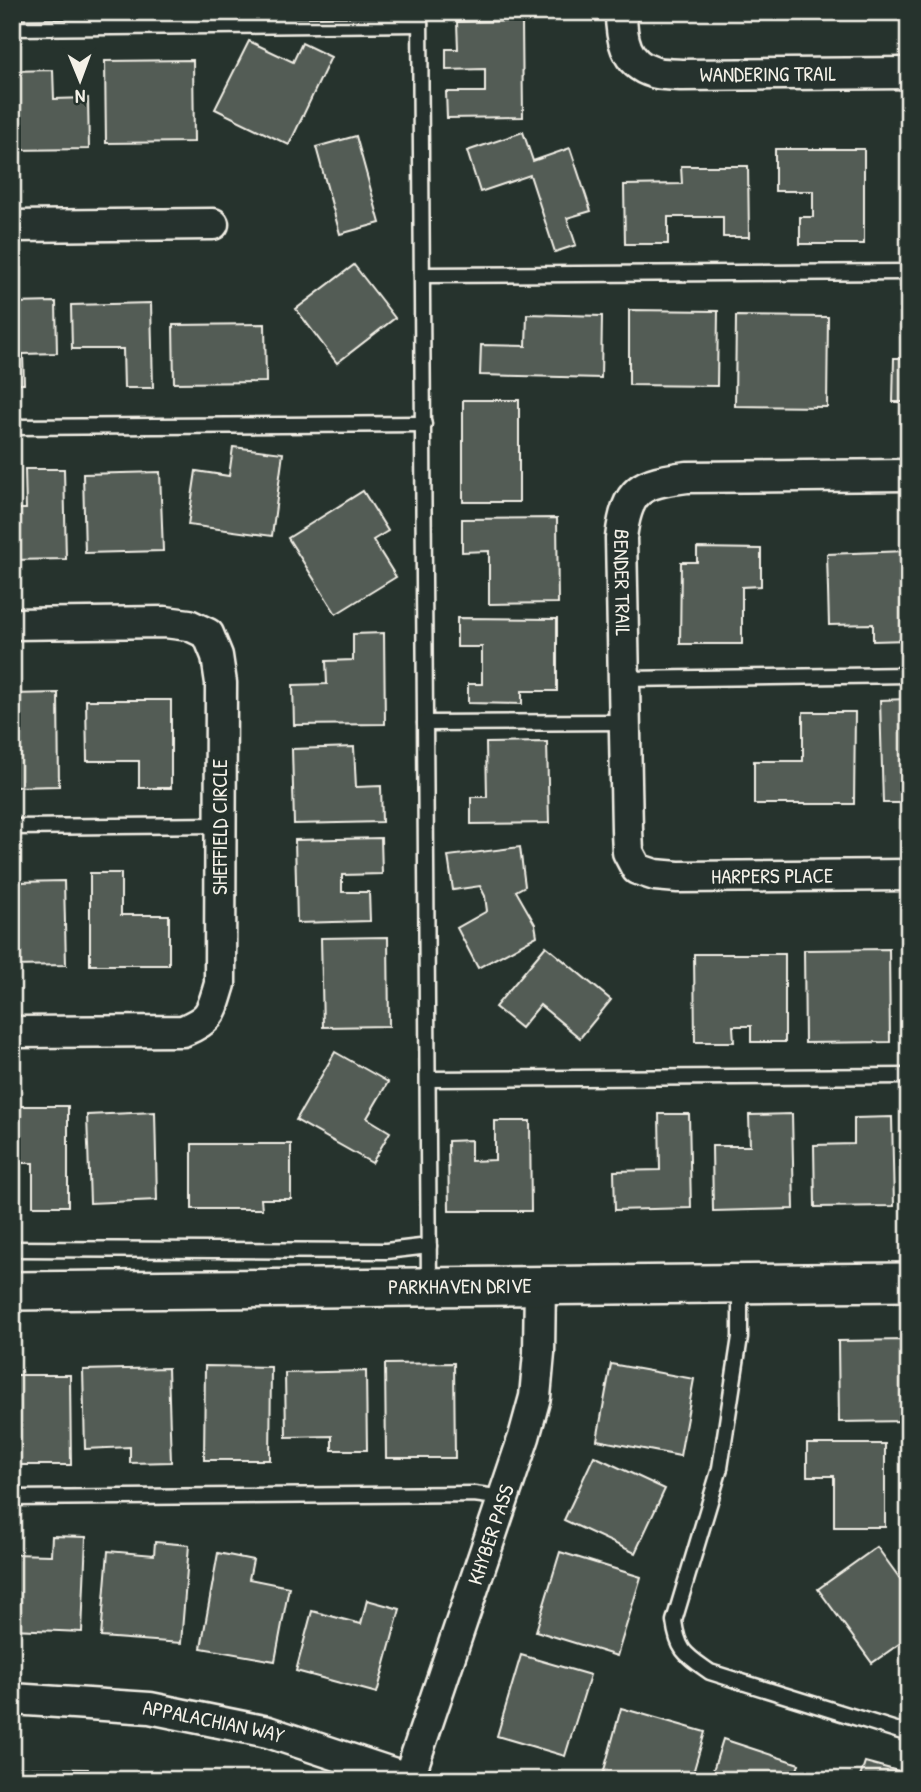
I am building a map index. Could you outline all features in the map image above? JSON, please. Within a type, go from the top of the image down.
[{"type":"street","name":"WANDERING TRAIL","points":[[621,12],[623,43],[633,60],[652,72],[681,75],[909,73]]},
{"type":"street","points":[[12,226],[213,225]]},
{"type":"street","name":"BENDER TRAIL","points":[[637,869],[628,852],[621,538],[624,512],[635,491],[656,481],[687,477],[909,475]]},
{"type":"street","name":"SHEFFIELD CIRCLE","points":[[12,624],[165,622],[189,625],[208,634],[217,656],[221,683],[220,984],[213,1006],[203,1023],[183,1031],[12,1032]]},
{"type":"street","name":"HARPERS PLACE","points":[[637,869],[655,875],[678,877],[909,875]]},
{"type":"street","name":"PARKHAVEN DRIVE","points":[[12,1291],[909,1282]]},
{"type":"street","name":"KHYBER PASS","points":[[410,1779],[535,1397],[540,1284]]},
{"type":"street","name":"APPALACHIAN WAY","points":[[12,1699],[163,1711],[268,1732],[410,1779]]},
{"type":"lane","points":[[12,28],[420,18],[429,1286]]},
{"type":"lane","points":[[422,275],[909,272]]},
{"type":"lane","points":[[12,427],[424,424]]},
{"type":"lane","points":[[624,679],[909,675]]},
{"type":"lane","points":[[425,723],[625,722]]},
{"type":"lane","points":[[12,827],[220,825]]},
{"type":"lane","points":[[428,1079],[909,1076]]},
{"type":"lane","points":[[12,1249],[386,1251],[429,1246]]},
{"type":"lane","points":[[740,1283],[740,1337],[720,1468],[674,1621],[676,1639],[683,1653],[710,1672],[909,1734]]},
{"type":"lane","points":[[12,1498],[474,1494],[504,1498]]},
{"type":"building","points":[[522,21],[523,117],[447,118],[446,92],[485,92],[485,69],[446,70],[446,49],[458,49],[457,22]]},
{"type":"building","points":[[249,41],[293,62],[302,43],[331,57],[289,145],[215,109]]},
{"type":"building","points":[[193,60],[194,142],[106,143],[105,61]]},
{"type":"building","points":[[53,70],[54,99],[88,98],[89,149],[12,150],[12,71]]},
{"type":"building","points":[[523,132],[533,161],[570,148],[591,211],[567,218],[576,245],[555,252],[530,175],[480,192],[467,151]]},
{"type":"building","points":[[356,136],[380,223],[340,234],[316,147]]},
{"type":"building","points":[[775,149],[864,149],[864,244],[800,244],[800,217],[813,217],[813,191],[775,191]]},
{"type":"building","points":[[681,166],[748,166],[749,237],[723,237],[723,217],[668,217],[668,244],[625,244],[624,185],[682,184]]},
{"type":"building","points":[[354,265],[395,318],[337,363],[296,309]]},
{"type":"building","points":[[56,302],[57,353],[23,354],[24,384],[12,384],[12,303]]},
{"type":"building","points":[[151,303],[153,388],[124,388],[123,349],[72,349],[71,305]]},
{"type":"building","points":[[629,310],[718,311],[717,386],[629,385]]},
{"type":"building","points":[[527,314],[602,316],[601,378],[480,375],[481,345],[526,346]]},
{"type":"building","points":[[736,316],[828,317],[827,407],[735,406]]},
{"type":"building","points":[[265,324],[266,382],[174,383],[173,325]]},
{"type":"building","points":[[894,358],[909,358],[909,402],[893,402]]},
{"type":"building","points":[[463,400],[519,400],[519,502],[463,502]]},
{"type":"building","points":[[233,447],[283,453],[272,536],[188,525],[196,471],[229,476]]},
{"type":"building","points":[[25,469],[64,469],[66,559],[12,560],[12,509],[26,509]]},
{"type":"building","points":[[160,472],[163,551],[85,553],[83,474]]},
{"type":"building","points":[[363,491],[388,531],[373,540],[396,577],[336,614],[288,538]]},
{"type":"building","points":[[557,518],[558,603],[489,604],[489,551],[462,552],[462,519]]},
{"type":"building","points":[[697,548],[761,549],[761,586],[742,587],[742,644],[680,644],[681,562],[697,562]]},
{"type":"building","points":[[906,551],[908,640],[873,641],[873,624],[829,625],[827,554]]},
{"type":"building","points":[[457,618],[557,619],[557,691],[522,691],[522,704],[468,703],[468,684],[482,684],[482,647],[457,647]]},
{"type":"building","points":[[384,633],[385,724],[294,725],[293,685],[327,684],[326,661],[353,660],[353,634]]},
{"type":"building","points":[[58,693],[59,786],[14,787],[12,694]]},
{"type":"building","points":[[907,699],[909,782],[904,783],[905,803],[883,803],[880,700]]},
{"type":"building","points":[[86,700],[171,700],[171,788],[139,788],[139,761],[87,761]]},
{"type":"building","points":[[803,712],[855,712],[854,804],[754,804],[754,761],[803,761]]},
{"type":"building","points":[[547,742],[549,823],[471,824],[471,797],[487,797],[486,743]]},
{"type":"building","points":[[354,747],[356,787],[381,786],[382,822],[294,824],[292,749]]},
{"type":"building","points":[[381,838],[382,874],[342,875],[342,892],[369,892],[370,921],[297,923],[295,840]]},
{"type":"building","points":[[520,847],[525,886],[516,891],[535,924],[537,936],[478,968],[457,928],[487,911],[485,896],[480,886],[453,890],[448,856]]},
{"type":"building","points":[[90,873],[121,873],[121,915],[169,915],[169,965],[90,965]]},
{"type":"building","points":[[64,881],[66,965],[12,966],[12,913],[18,912],[17,882]]},
{"type":"building","points":[[388,937],[389,1026],[323,1027],[321,938]]},
{"type":"building","points":[[546,946],[611,1000],[580,1038],[540,1005],[521,1028],[495,1007]]},
{"type":"building","points":[[906,948],[909,948],[909,1043],[907,1043]]},
{"type":"building","points":[[889,949],[890,1042],[805,1043],[804,950]]},
{"type":"building","points":[[694,954],[785,954],[785,1042],[751,1042],[751,1026],[733,1026],[734,1042],[695,1042]]},
{"type":"building","points":[[335,1052],[388,1082],[367,1118],[390,1132],[372,1163],[296,1120]]},
{"type":"building","points":[[12,1106],[68,1106],[68,1206],[33,1206],[33,1163],[12,1163]]},
{"type":"building","points":[[155,1112],[157,1200],[90,1203],[87,1115]]},
{"type":"building","points":[[659,1114],[689,1114],[691,1208],[615,1210],[614,1171],[660,1170]]},
{"type":"building","points":[[792,1114],[794,1209],[713,1211],[712,1146],[750,1146],[749,1115]]},
{"type":"building","points":[[892,1117],[894,1206],[815,1207],[814,1145],[854,1144],[854,1118]]},
{"type":"building","points":[[495,1121],[530,1121],[531,1211],[449,1211],[448,1141],[471,1140],[471,1161],[495,1160]]},
{"type":"building","points":[[192,1144],[291,1144],[291,1199],[261,1199],[262,1209],[192,1209]]},
{"type":"building","points":[[909,1340],[909,1421],[839,1422],[838,1341]]},
{"type":"building","points":[[454,1363],[455,1458],[386,1458],[385,1364]]},
{"type":"building","points":[[611,1364],[694,1379],[680,1456],[597,1440]]},
{"type":"building","points":[[205,1366],[271,1367],[270,1460],[204,1460]]},
{"type":"building","points":[[168,1368],[171,1462],[130,1463],[130,1447],[85,1449],[83,1370]]},
{"type":"building","points":[[366,1371],[367,1450],[332,1450],[332,1436],[286,1437],[285,1373]]},
{"type":"building","points":[[12,1375],[70,1375],[71,1465],[12,1465]]},
{"type":"building","points":[[807,1444],[885,1444],[885,1527],[834,1527],[834,1476],[807,1476]]},
{"type":"building","points":[[594,1456],[665,1489],[635,1553],[564,1520]]},
{"type":"building","points":[[52,1536],[86,1537],[82,1632],[12,1629],[12,1554],[51,1555]]},
{"type":"building","points":[[155,1542],[189,1545],[181,1643],[101,1637],[108,1551],[154,1555]]},
{"type":"building","points":[[877,1547],[909,1591],[909,1637],[872,1663],[818,1589]]},
{"type":"building","points":[[560,1552],[641,1577],[617,1656],[536,1631]]},
{"type":"building","points":[[218,1553],[253,1560],[249,1579],[289,1587],[275,1661],[201,1648]]},
{"type":"building","points":[[367,1600],[400,1609],[377,1693],[296,1671],[312,1611],[361,1624]]},
{"type":"building","points":[[521,1655],[590,1675],[565,1756],[497,1736]]},
{"type":"building","points":[[621,1708],[705,1732],[691,1780],[624,1780],[603,1774]]},
{"type":"building","points":[[723,1739],[799,1764],[794,1780],[710,1780]]},
{"type":"building","points":[[865,1762],[898,1771],[895,1780],[859,1780]]},
{"type":"building","points":[[12,1768],[88,1769],[88,1780],[12,1780]]}]
